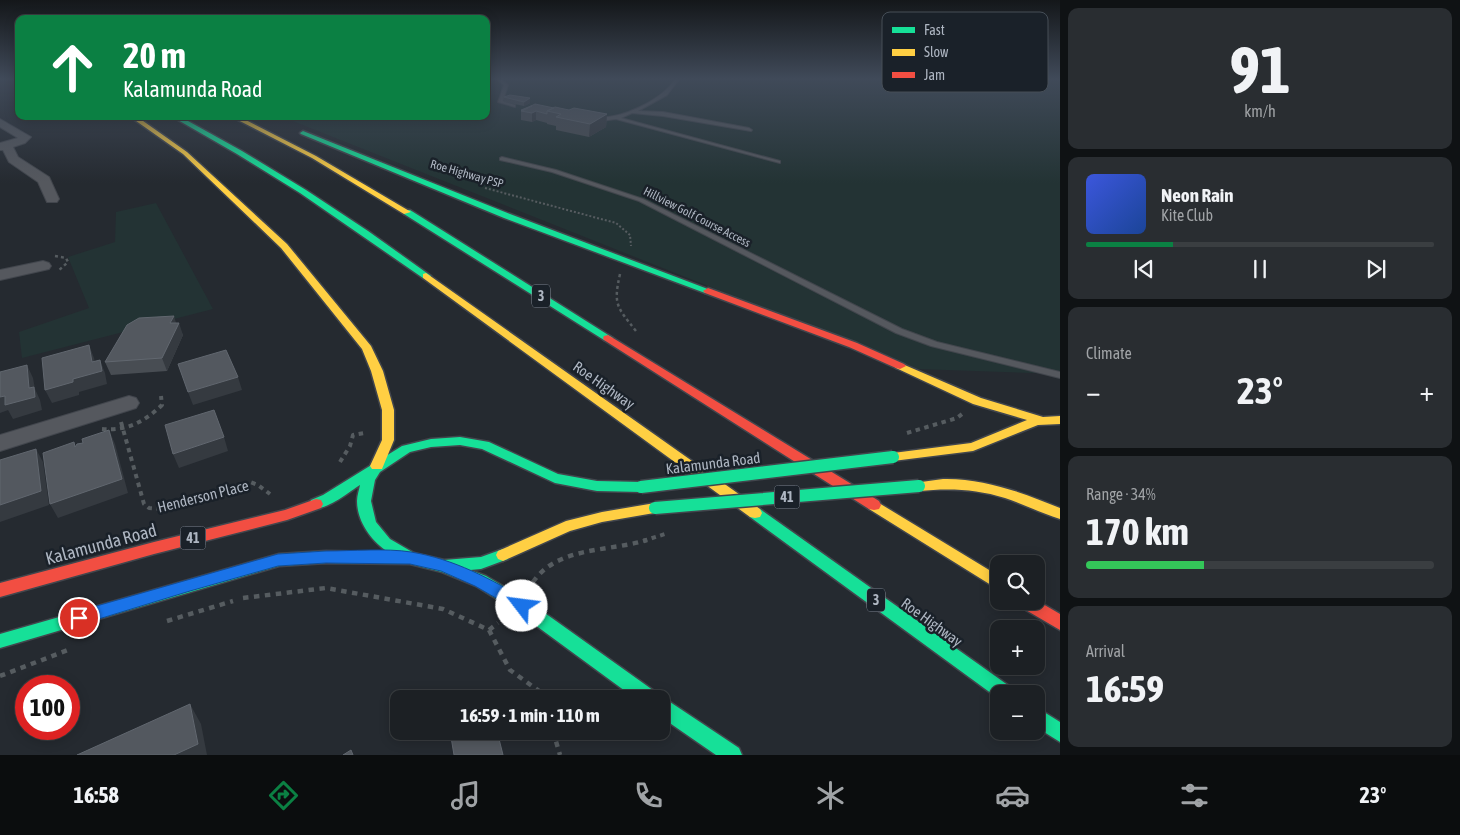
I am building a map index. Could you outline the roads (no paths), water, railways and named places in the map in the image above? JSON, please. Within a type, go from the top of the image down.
[{"type":"main road","points":[[138,120],[185,153],[278,240],[367,348],[377,371],[388,410],[388,440],[377,466],[368,479],[364,501],[369,524],[385,543],[410,558]]},
{"type":"main road","name":"Roe Highway","points":[[182,120],[224,142],[332,210],[653,438],[994,685]]},
{"type":"main road","name":"3","points":[[241,120],[314,157],[380,195],[990,578]]},
{"type":"main road","points":[[296,125],[507,216],[854,345],[977,401],[1040,420]]},
{"type":"main road","name":"Kalamunda Road","points":[[0,590],[287,515],[328,499],[406,449],[431,443],[460,441],[485,445],[555,478],[597,486],[641,487],[973,447],[995,440],[1025,424],[1040,420],[1060,420]]},
{"type":"main road","name":"41","points":[[0,641],[278,560],[326,557],[410,558],[444,566],[482,563],[566,526],[602,517],[655,508],[957,484],[1021,499],[1060,514]]},
{"type":"main road","points":[[444,566],[480,581],[522,606],[639,690]]},
{"type":"main road","points":[[1040,610],[1060,623]]},
{"type":"main road","points":[[670,712],[732,755]]},
{"type":"main road","points":[[1045,722],[1060,733]]},
{"type":"street","points":[[0,122],[25,137],[3,146],[13,159],[44,180],[52,199]]},
{"type":"street","points":[[0,275],[43,266]]},
{"type":"street","points":[[0,442],[123,405]]},
{"type":"lane","points":[[590,118],[603,120],[617,118],[628,113]]},
{"type":"lane","points":[[650,113],[749,130]]},
{"type":"lane","points":[[617,118],[778,162]]},
{"type":"lane","name":"Hillview Golf Course Access","points":[[502,159],[554,171],[641,200],[873,319],[934,344],[1060,375]]}]
